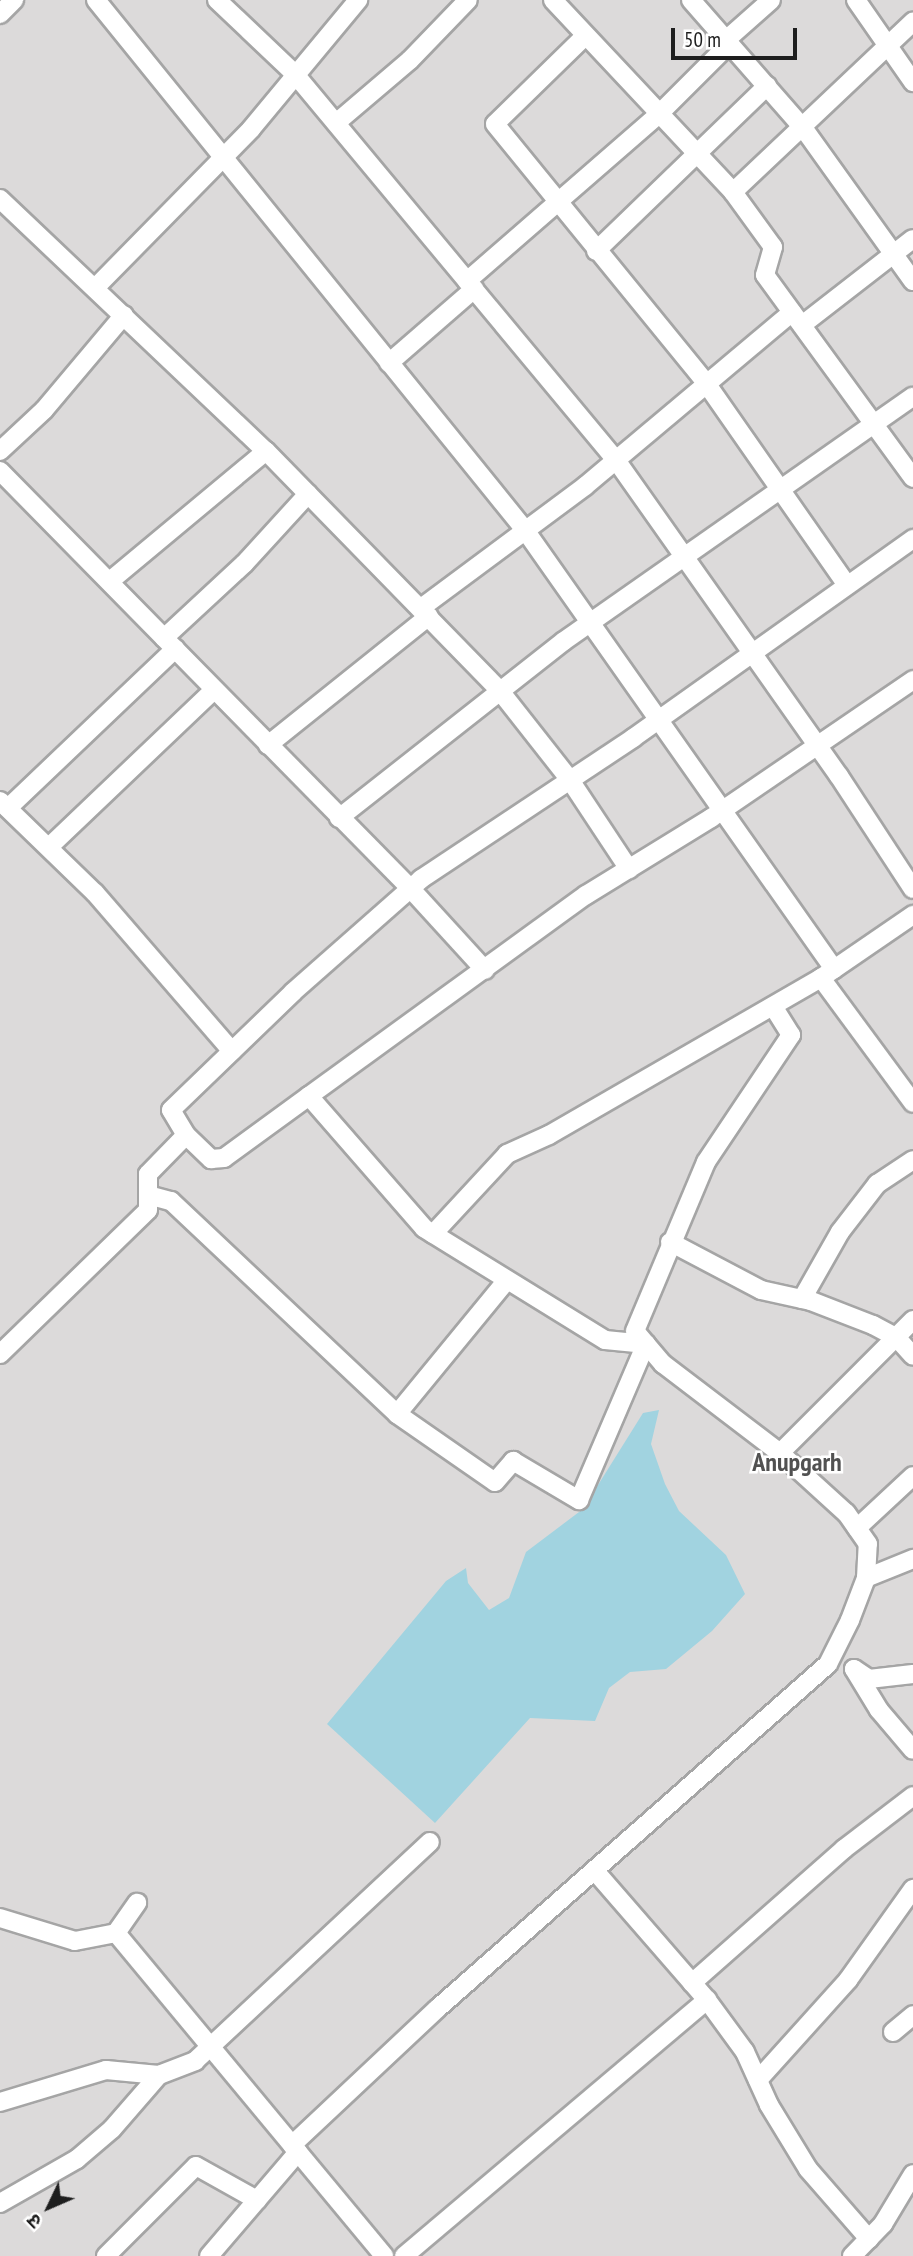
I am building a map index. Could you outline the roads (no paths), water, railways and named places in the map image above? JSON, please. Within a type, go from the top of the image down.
[{"type":"street","points":[[0,15],[15,0]]},
{"type":"street","points":[[96,0],[525,530],[724,810],[913,1103]]},
{"type":"street","points":[[217,0],[294,73],[616,460],[752,650],[913,889]]},
{"type":"street","points":[[95,288],[223,157],[358,0]]},
{"type":"street","points":[[336,123],[410,60],[468,0]]},
{"type":"street","points":[[553,0],[584,37],[733,192],[774,247],[765,275],[913,478]]},
{"type":"street","points":[[691,0],[804,128],[913,281]]},
{"type":"street","points":[[389,363],[658,115],[771,0]]},
{"type":"street","points":[[856,0],[913,82]]},
{"type":"street","points":[[733,192],[804,128],[913,22]]},
{"type":"street","points":[[584,37],[495,124],[558,205],[706,383],[847,585]]},
{"type":"street","points":[[596,251],[766,86]]},
{"type":"street","points":[[0,199],[266,451],[500,691],[570,780],[629,869]]},
{"type":"street","points":[[268,745],[425,612],[616,460],[706,383],[913,239]]},
{"type":"street","points":[[0,451],[44,410],[124,315]]},
{"type":"street","points":[[339,818],[589,623],[913,397]]},
{"type":"street","points":[[110,581],[266,451]]},
{"type":"street","points":[[0,471],[339,818],[411,888],[485,970]]},
{"type":"street","points":[[232,1051],[95,893],[4,804],[170,643],[308,494]]},
{"type":"street","points":[[913,539],[752,650],[658,720],[411,888],[171,1110],[186,1135],[211,1159],[224,1158],[629,869],[724,810],[913,680]]},
{"type":"street","points":[[48,847],[214,690]]},
{"type":"street","points":[[433,1234],[507,1154],[549,1135],[772,1006],[913,915]]},
{"type":"street","points":[[209,2256],[257,2200],[295,2148],[595,1871],[828,1664],[833,1654],[866,1578],[868,1544],[857,1528],[780,1453],[663,1364],[635,1331],[670,1242],[706,1162],[791,1035],[772,1006]]},
{"type":"street","points":[[309,1096],[359,1159],[433,1234],[606,1340],[646,1344]]},
{"type":"street","points":[[0,1354],[148,1210],[148,1174],[186,1135]]},
{"type":"street","points":[[802,1299],[840,1232],[877,1184],[913,1160]]},
{"type":"street","points":[[148,1195],[171,1201],[397,1415],[495,1482],[513,1461],[579,1500],[646,1344]]},
{"type":"street","points":[[670,1242],[761,1290],[802,1299],[896,1337],[913,1356]]},
{"type":"street","points":[[397,1415],[507,1280]]},
{"type":"street","points":[[780,1453],[913,1320]]},
{"type":"street","points":[[857,1528],[913,1476]]},
{"type":"street","points":[[866,1578],[913,1559]]},
{"type":"street","points":[[833,1654],[869,1679],[913,1674]]},
{"type":"street","points":[[854,1669],[879,1710],[913,1750]]},
{"type":"street","points":[[692,1983],[844,1849],[913,1796]]},
{"type":"street","points":[[0,2203],[78,2159],[159,2075],[195,2060],[211,2047],[430,1842]]},
{"type":"street","points":[[595,1871],[707,2000],[745,2052],[808,2169],[869,2239]]},
{"type":"street","points":[[758,2080],[848,1980],[913,1889]]},
{"type":"street","points":[[0,1918],[75,1941],[116,1933],[137,1903]]},
{"type":"street","points":[[116,1933],[384,2256]]},
{"type":"street","points":[[404,2256],[707,2000]]},
{"type":"street","points":[[893,2032],[913,2015]]},
{"type":"street","points":[[0,2102],[106,2070],[159,2075]]},
{"type":"street","points":[[106,2256],[196,2166],[257,2200]]},
{"type":"street","points":[[852,2256],[883,2224],[913,2174]]},
{"type":"water","points":[[659,1410],[651,1444],[665,1484],[679,1511],[726,1555],[745,1594],[712,1631],[666,1669],[630,1672],[609,1688],[595,1721],[530,1718],[435,1823],[327,1724],[446,1581],[466,1568],[468,1583],[489,1610],[509,1598],[526,1552],[583,1509],[643,1413]]},
{"type":"district","name":"Anupgarh","points":[[797,1462]]}]
